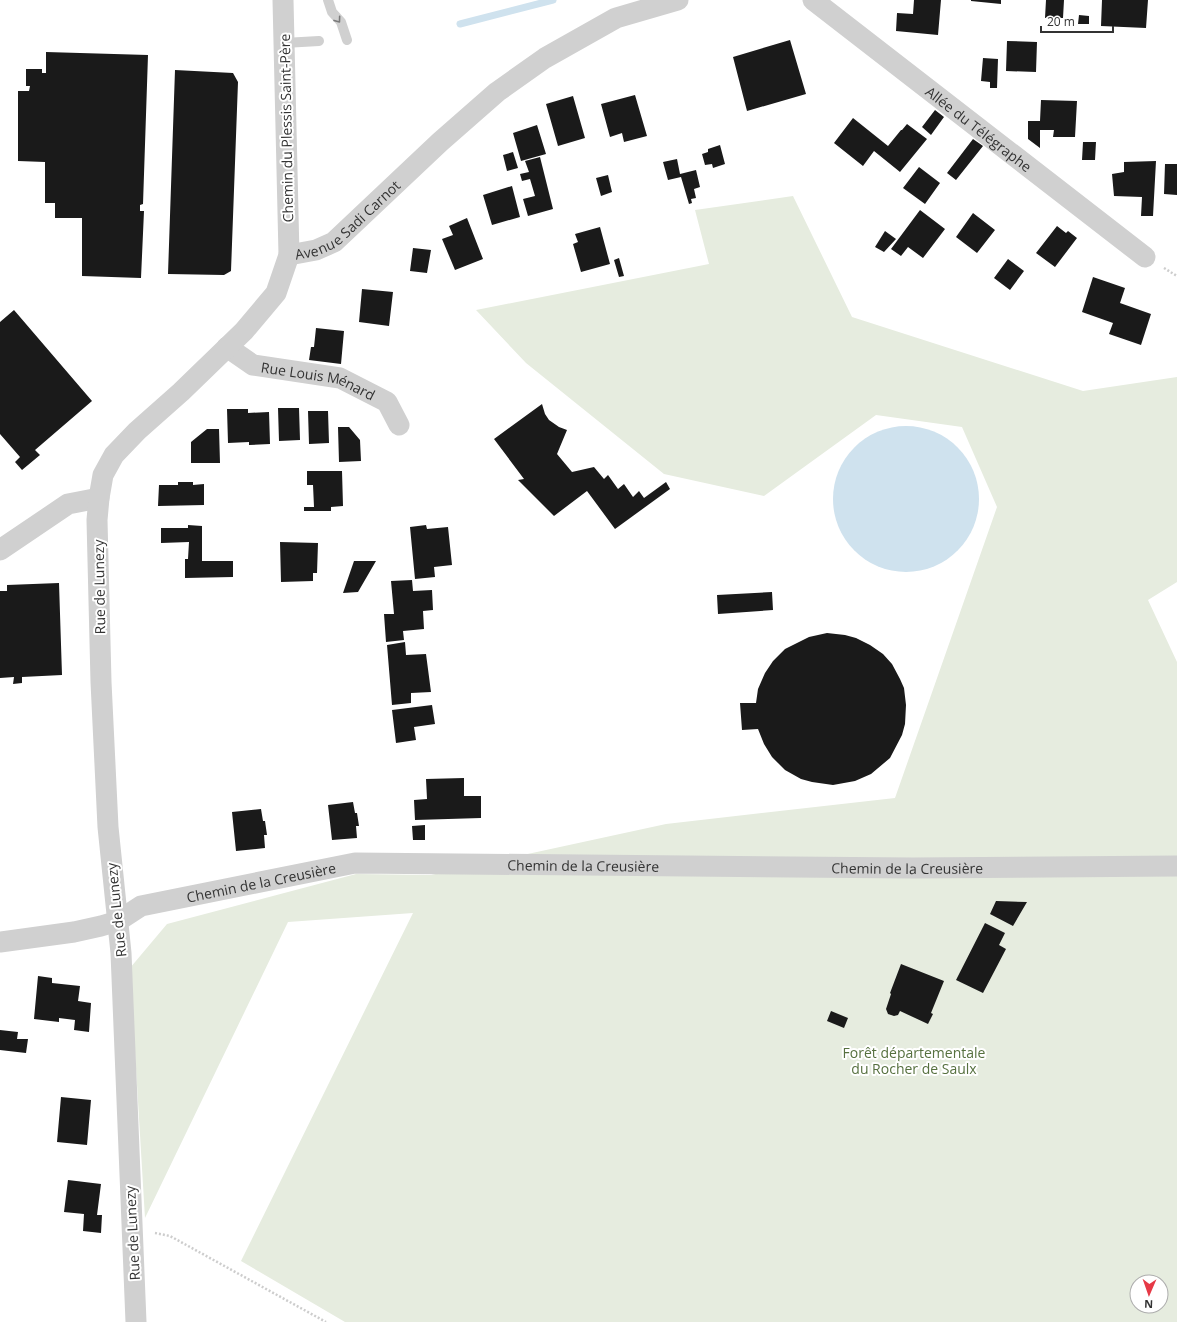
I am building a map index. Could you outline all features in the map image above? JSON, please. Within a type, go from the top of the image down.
[{"type":"street","name":"Chemin du Plessis Saint-Père","points":[[283,0],[288,255]]},
{"type":"street","name":"Avenue Sadi Carnot","points":[[98,498],[102,475],[114,455],[137,430],[181,392],[244,331],[276,293],[288,255],[316,250],[334,242],[440,142],[497,92],[545,58],[616,18],[678,0]]},
{"type":"street","name":"Allée du Télégraphe","points":[[813,0],[1145,258]]},
{"type":"street","name":"Rue Louis Ménard","points":[[227,347],[253,365],[340,378],[387,402],[399,425]]},
{"type":"street","points":[[7,545],[68,504],[98,498]]},
{"type":"street","name":"Rue de Lunezy","points":[[98,498],[97,527],[101,689],[108,827],[121,953],[136,1322]]},
{"type":"street","name":"Chemin de la Creusière","points":[[0,942],[74,932],[118,921],[141,906],[355,863],[914,868],[1177,866]]},
{"type":"lane","points":[[328,0],[332,12],[341,22],[347,40]]},
{"type":"lane","points":[[284,43],[319,41]]},
{"type":"path","points":[[131,1228],[170,1236],[326,1322]]},
{"type":"green space","name":"Forêt départementale du Rocher de Saulx","points":[[793,196],[852,317],[1083,391],[1177,377],[1177,582],[1148,600],[1177,662],[1177,1322],[345,1322],[241,1261],[413,913],[288,922],[145,1218],[130,968],[167,924],[356,874],[431,875],[666,824],[895,798],[997,507],[962,427],[876,415],[764,496],[664,474],[526,363],[476,310],[709,264],[695,210]]},
{"type":"water","points":[[899,426],[913,426],[927,429],[947,438],[958,447],[967,458],[976,478],[979,499],[976,520],[967,540],[958,551],[947,560],[927,569],[913,572],[899,572],[885,569],[865,560],[854,551],[845,540],[836,520],[833,506],[833,492],[836,478],[845,458],[854,447],[865,438],[885,429]]},
{"type":"building","points":[[914,0],[941,0],[938,35],[896,31],[897,13],[913,14]]},
{"type":"building","points":[[1001,0],[1001,4],[971,1]]},
{"type":"building","points":[[1046,0],[1064,0],[1063,18],[1045,18]]},
{"type":"building","points":[[1102,0],[1148,0],[1146,28],[1101,26]]},
{"type":"building","points":[[1079,15],[1089,16],[1089,24],[1078,24]]},
{"type":"building","points":[[790,40],[806,94],[747,111],[733,57]]},
{"type":"building","points":[[1007,41],[1037,42],[1036,72],[1006,71]]},
{"type":"building","points":[[46,52],[148,55],[143,204],[140,205],[140,211],[144,211],[141,278],[82,276],[82,218],[55,218],[55,203],[45,203],[45,162],[18,161],[18,91],[29,91],[30,86],[26,86],[26,69],[42,69],[42,73],[46,73]]},
{"type":"building","points":[[983,58],[998,59],[997,88],[990,88],[990,82],[981,81]]},
{"type":"building","points":[[175,70],[233,73],[238,82],[231,271],[224,275],[168,274]]},
{"type":"building","points":[[635,95],[647,136],[624,142],[622,133],[610,137],[601,104]]},
{"type":"building","points":[[573,96],[585,138],[558,146],[546,104]]},
{"type":"building","points":[[1041,100],[1077,101],[1075,137],[1053,137],[1054,130],[1040,130],[1040,148],[1028,139],[1028,121],[1040,121]]},
{"type":"building","points":[[935,110],[944,117],[931,135],[922,127]]},
{"type":"building","points":[[853,118],[888,146],[907,124],[927,139],[900,172],[874,151],[863,166],[834,143]]},
{"type":"building","points":[[537,125],[546,154],[521,161],[513,133]]},
{"type":"building","points":[[973,139],[983,146],[956,180],[947,173]]},
{"type":"building","points":[[1083,142],[1096,142],[1095,160],[1082,160]]},
{"type":"building","points":[[720,145],[725,164],[713,168],[712,164],[705,165],[702,154],[708,152],[708,149]]},
{"type":"building","points":[[513,152],[518,168],[507,171],[503,155]]},
{"type":"building","points":[[540,157],[553,209],[528,216],[523,199],[535,196],[530,179],[522,181],[520,174],[529,172],[525,161]]},
{"type":"building","points":[[677,159],[680,174],[696,170],[700,187],[694,189],[696,198],[691,199],[692,203],[689,204],[681,177],[668,180],[663,162]]},
{"type":"building","points":[[1156,161],[1153,216],[1141,216],[1142,197],[1114,196],[1112,174],[1124,172],[1124,162]]},
{"type":"building","points":[[1165,164],[1177,164],[1177,195],[1164,194]]},
{"type":"building","points":[[919,167],[940,183],[925,204],[903,188]]},
{"type":"building","points":[[608,175],[612,192],[601,196],[596,178]]},
{"type":"building","points":[[512,186],[520,217],[492,225],[483,195]]},
{"type":"building","points":[[920,210],[945,229],[923,258],[908,247],[901,256],[891,249]]},
{"type":"building","points":[[973,213],[995,230],[977,253],[956,237]]},
{"type":"building","points":[[467,218],[483,259],[455,270],[442,239],[453,235],[449,226]]},
{"type":"building","points":[[1057,226],[1066,233],[1068,231],[1077,238],[1055,267],[1036,253]]},
{"type":"building","points":[[600,227],[610,264],[581,272],[573,244],[578,242],[575,234]]},
{"type":"building","points":[[885,231],[896,239],[884,252],[875,247]]},
{"type":"building","points":[[413,248],[431,250],[427,273],[410,271]]},
{"type":"building","points":[[619,258],[624,276],[619,277],[614,260]]},
{"type":"building","points":[[1008,259],[1024,271],[1010,290],[994,278]]},
{"type":"building","points":[[1093,277],[1125,288],[1120,303],[1151,314],[1141,345],[1109,334],[1113,323],[1082,312]]},
{"type":"building","points":[[362,289],[393,292],[389,326],[359,322]]},
{"type":"building","points":[[14,310],[92,401],[35,450],[40,455],[22,470],[15,462],[20,457],[0,434],[0,322]]},
{"type":"building","points":[[316,328],[344,331],[341,364],[309,360],[311,347],[314,347]]},
{"type":"building","points":[[542,404],[545,414],[549,420],[559,427],[567,430],[557,454],[572,472],[594,467],[604,479],[608,475],[618,489],[624,484],[633,497],[639,491],[644,498],[666,482],[670,489],[615,529],[587,491],[554,516],[518,480],[524,479],[494,439]]},
{"type":"building","points":[[278,408],[299,408],[300,440],[279,441]]},
{"type":"building","points":[[227,409],[248,409],[248,413],[269,412],[270,444],[249,445],[249,442],[228,443]]},
{"type":"building","points":[[308,411],[328,411],[329,443],[309,444]]},
{"type":"building","points":[[338,427],[349,427],[360,440],[361,461],[339,462]]},
{"type":"building","points":[[207,429],[219,429],[220,463],[191,463],[191,442]]},
{"type":"building","points":[[307,471],[342,471],[343,506],[331,507],[331,511],[304,511],[304,507],[314,507],[313,485],[307,485]]},
{"type":"building","points":[[178,482],[193,482],[193,485],[204,484],[204,505],[158,506],[159,485],[178,485]]},
{"type":"building","points":[[188,525],[202,526],[202,561],[233,561],[233,577],[185,578],[185,559],[188,559],[189,542],[161,543],[161,528],[188,528]]},
{"type":"building","points":[[426,525],[427,529],[448,527],[452,565],[434,567],[435,577],[415,579],[410,527]]},
{"type":"building","points":[[280,542],[318,543],[317,573],[313,573],[313,581],[281,582]]},
{"type":"building","points":[[354,561],[376,561],[358,592],[343,593]]},
{"type":"building","points":[[412,580],[413,591],[432,590],[433,610],[423,611],[424,629],[403,631],[404,640],[386,642],[384,614],[394,614],[391,581]]},
{"type":"building","points":[[59,583],[62,675],[22,677],[22,683],[13,684],[14,677],[0,678],[0,591],[7,591],[7,585]]},
{"type":"building","points":[[772,592],[773,610],[718,614],[717,595]]},
{"type":"building","points":[[827,633],[856,638],[883,654],[892,664],[900,679],[904,688],[906,705],[905,724],[902,735],[890,758],[871,774],[855,781],[833,785],[801,779],[785,770],[772,757],[764,744],[758,729],[742,730],[740,703],[756,703],[758,689],[765,673],[773,661],[785,649],[809,637]]},
{"type":"building","points":[[405,642],[406,655],[426,654],[431,692],[411,693],[411,703],[392,705],[387,645]]},
{"type":"building","points":[[432,705],[435,724],[414,727],[416,740],[396,743],[392,710]]},
{"type":"building","points":[[464,778],[464,796],[481,796],[481,818],[415,820],[414,800],[427,799],[426,779]]},
{"type":"building","points":[[353,802],[355,813],[357,813],[359,826],[356,826],[357,838],[332,840],[328,805]]},
{"type":"building","points":[[261,809],[267,835],[264,835],[265,848],[236,851],[232,812]]},
{"type":"building","points":[[425,825],[425,840],[413,840],[412,826]]},
{"type":"building","points":[[996,901],[1027,902],[1013,926],[990,914]]},
{"type":"building","points":[[985,923],[1005,933],[999,945],[1006,949],[983,993],[956,980]]},
{"type":"building","points":[[901,964],[944,981],[928,1024],[900,1011],[898,1015],[894,1016],[888,1014],[886,1009],[891,994],[890,993]]},
{"type":"building","points":[[38,976],[52,978],[52,983],[80,986],[78,1001],[91,1003],[89,1032],[74,1030],[75,1020],[59,1018],[59,1022],[34,1019]]},
{"type":"building","points":[[831,1011],[848,1018],[844,1028],[827,1021]]},
{"type":"building","points":[[0,1030],[18,1032],[17,1039],[28,1039],[26,1053],[0,1050]]},
{"type":"building","points":[[61,1097],[91,1100],[87,1145],[57,1142]]},
{"type":"building","points":[[68,1180],[101,1184],[97,1215],[102,1215],[101,1233],[83,1231],[84,1214],[64,1212]]},
{"type":"waterway","points":[[460,24],[553,0]]}]
